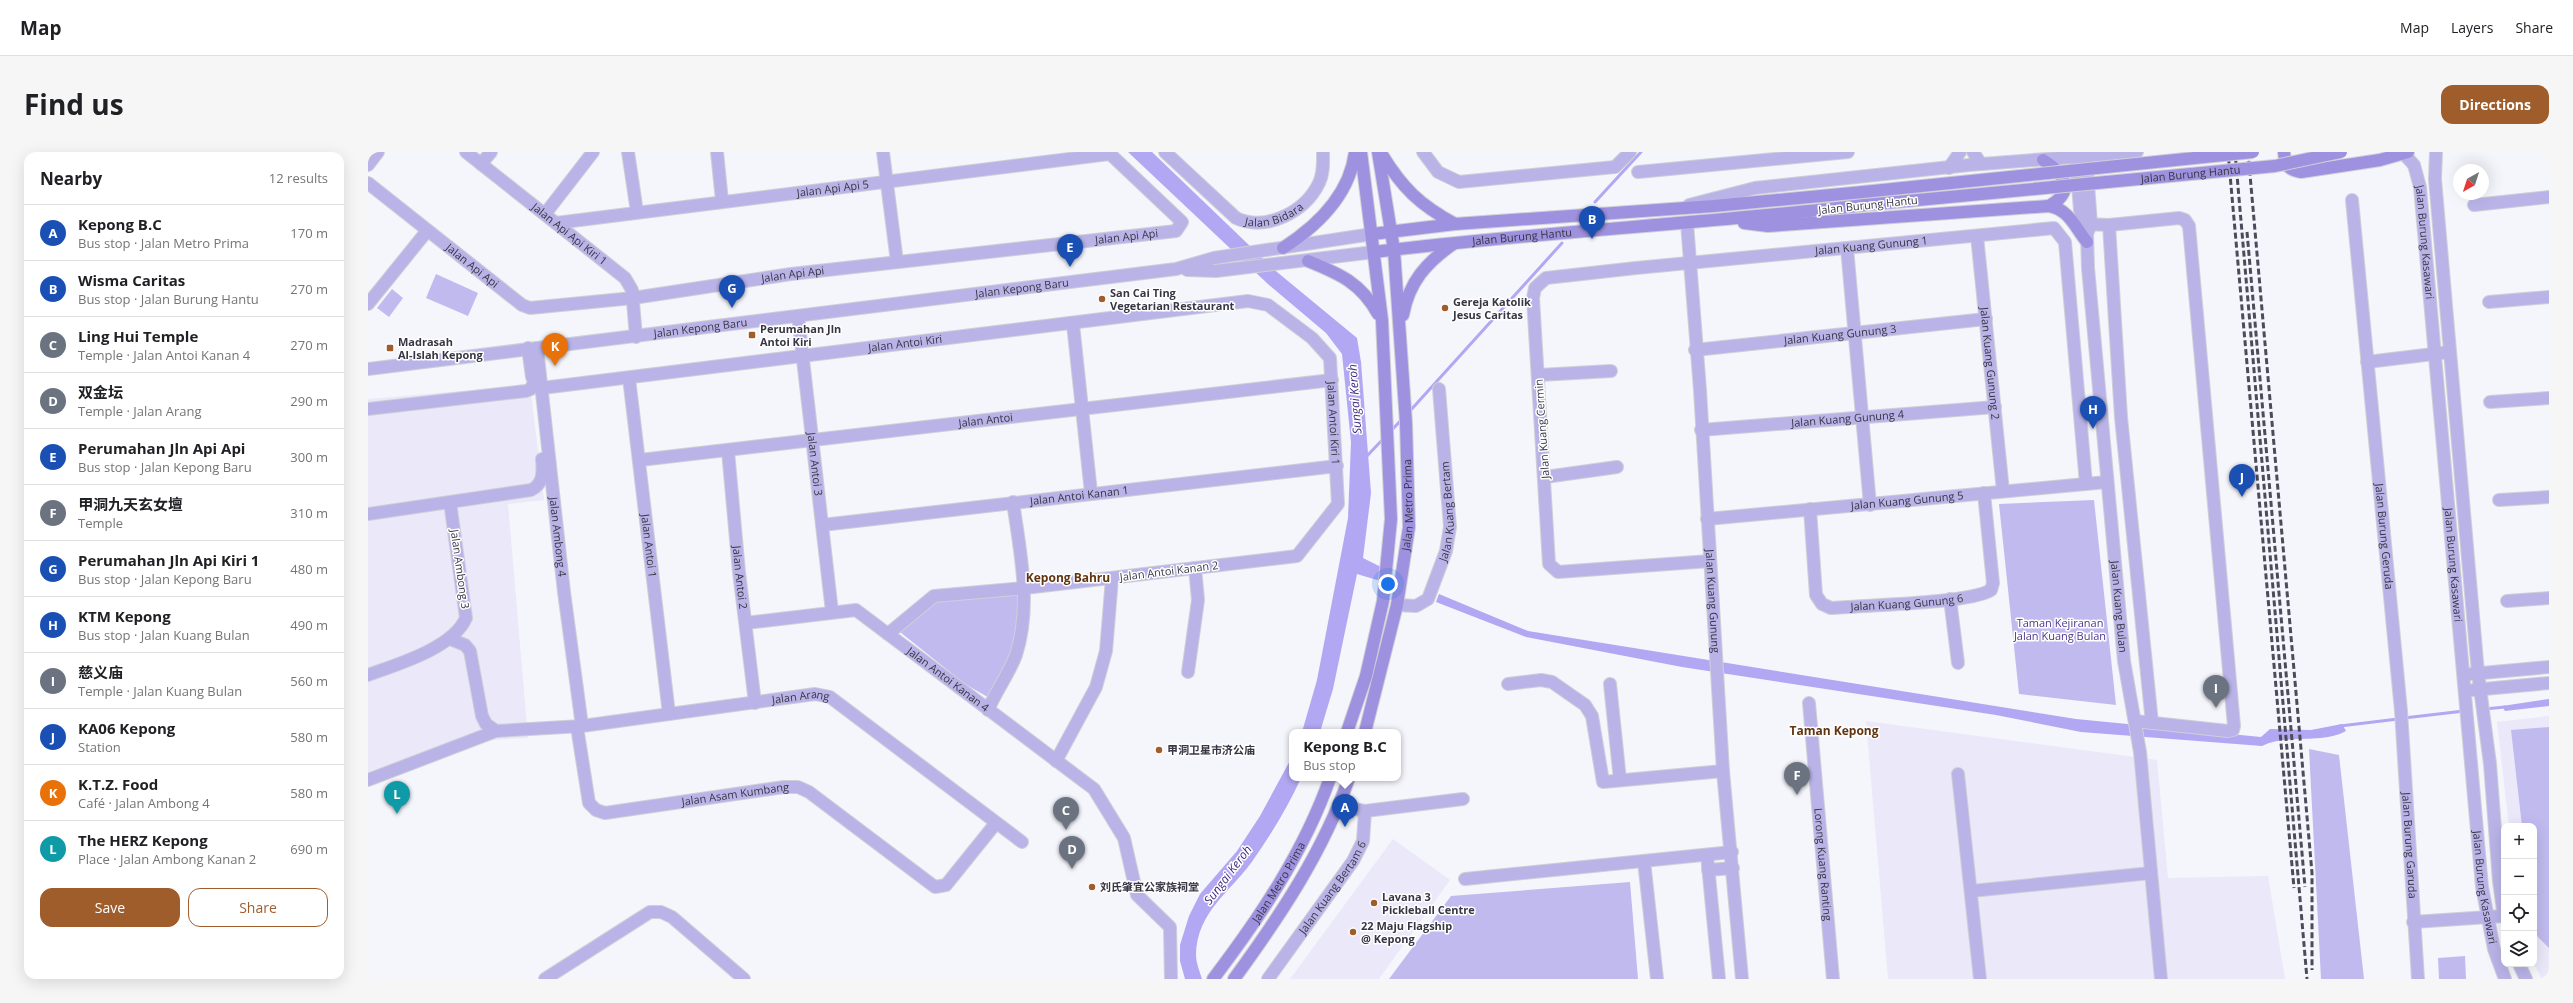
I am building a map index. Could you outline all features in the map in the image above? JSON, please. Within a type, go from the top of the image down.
[{"type":"main road","points":[[1280,248],[1311,229],[1336,200],[1352,169],[1355,152]]},
{"type":"main road","name":"Jalan Metro Prima","points":[[1348,729],[1366,676],[1383,601],[1391,519],[1389,438],[1382,320],[1361,152]]},
{"type":"main road","points":[[1380,152],[1398,181],[1411,194],[1438,215],[1455,224]]},
{"type":"main road","name":"Jalan Metro Prima","points":[[1366,729],[1398,604],[1409,527],[1405,405],[1394,250],[1380,152]]},
{"type":"main road","name":"Jalan Burung Hantu","points":[[1372,234],[1392,230],[1455,224],[1676,208],[1863,192],[2253,152]]},
{"type":"main road","points":[[2284,152],[2288,166],[2292,171],[2301,172],[2380,160],[2406,153]]},
{"type":"main road","name":"Jalan Burung Hantu","points":[[1374,252],[1454,243],[1722,220],[2275,166],[2342,152]]},
{"type":"main road","points":[[2043,160],[2058,169],[2064,180],[2065,188],[2062,196],[2049,206]]},
{"type":"main road","points":[[1722,220],[1768,226],[2049,206],[2056,207],[2068,216],[2093,229]]},
{"type":"main road","points":[[1400,329],[1408,293],[1414,281],[1436,256],[1454,243]]},
{"type":"main road","points":[[1308,261],[1338,274],[1359,287],[1370,298],[1382,320]]},
{"type":"main road","name":"Jalan Metro Prima","points":[[1213,979],[1241,942],[1276,890],[1302,842],[1329,781]]},
{"type":"main road","name":"Jalan Metro Prima","points":[[1234,979],[1295,892],[1317,852],[1348,781]]},
{"type":"street","points":[[368,165],[378,152]]},
{"type":"street","name":"Jalan Api Api Kiri 1","points":[[466,152],[625,278],[632,290],[636,337]]},
{"type":"street","points":[[482,164],[491,152]]},
{"type":"street","points":[[545,214],[593,152]]},
{"type":"street","points":[[628,152],[637,212]]},
{"type":"street","points":[[717,152],[722,201]]},
{"type":"street","points":[[883,152],[897,262]]},
{"type":"street","name":"Jalan Bidara","points":[[1165,152],[1236,218],[1247,223],[1282,218],[1302,205],[1319,183],[1323,172],[1323,152]]},
{"type":"street","points":[[1423,152],[1438,172],[1459,182],[1615,167],[1630,152]]},
{"type":"street","points":[[1638,172],[1790,155],[1848,152]]},
{"type":"street","points":[[1949,168],[1960,152]]},
{"type":"street","points":[[1973,152],[1981,164]]},
{"type":"street","points":[[1676,208],[1755,188],[1981,164],[2137,152]]},
{"type":"street","name":"Jalan Burung Kasawari","points":[[2436,152],[2435,179],[2478,673],[2485,722],[2502,895]]},
{"type":"street","name":"Jalan Api Api 5","points":[[556,223],[1108,153]]},
{"type":"street","name":"Jalan Api Api","points":[[368,183],[522,305],[530,308],[633,298],[791,274],[1176,231],[1182,222],[1108,153]]},
{"type":"street","name":"Jalan Burung Kasawari","points":[[2406,153],[2414,165],[2420,187],[2462,675],[2486,917],[2505,979]]},
{"type":"street","points":[[2081,157],[2121,417],[2152,723]]},
{"type":"street","name":"Jalan Kuang Bulan","points":[[2081,157],[2093,229],[2107,482],[2124,661],[2136,721],[2140,752],[2162,979]]},
{"type":"street","points":[[2474,205],[2549,197]]},
{"type":"street","name":"Jalan Burung Geruda","points":[[2352,200],[2401,712]]},
{"type":"street","points":[[2093,229],[2179,218],[2185,220],[2189,226],[2234,726],[2233,730],[2228,731],[2136,721]]},
{"type":"street","name":"Jalan Kuang Gunung","points":[[1687,223],[1717,658],[1723,771],[1732,852],[1742,979]]},
{"type":"street","name":"Jalan Kuang Gunung 1","points":[[1689,264],[2054,228],[2065,242],[2086,484]]},
{"type":"street","points":[[368,304],[427,231]]},
{"type":"street","name":"Jalan Kepong Baru","points":[[368,369],[1176,269],[1214,258],[1372,234]]},
{"type":"street","name":"Jalan Kuang Gunung 2","points":[[1977,236],[2003,491]]},
{"type":"street","points":[[1847,248],[1870,505]]},
{"type":"street","name":"Jalan Kepong Baru","points":[[1176,269],[1216,271],[1374,252]]},
{"type":"street","name":"Jalan Kuang Cermin","points":[[1689,264],[1546,278],[1535,288],[1533,298],[1545,477],[1549,564],[1558,572],[1710,560]]},
{"type":"street","points":[[2489,302],[2549,297]]},
{"type":"street","name":"Jalan Antoi Kiri","points":[[368,409],[526,391],[537,386],[629,378],[802,354],[1074,324],[1248,301],[1268,305]]},
{"type":"street","name":"Jalan Antoi Kiri 1","points":[[1268,305],[1312,338],[1330,358],[1338,504],[1297,556]]},
{"type":"street","name":"Jalan Antoi 3","points":[[798,316],[832,612]]},
{"type":"street","name":"Jalan Kuang Gunung 3","points":[[1695,350],[1986,319]]},
{"type":"street","points":[[1074,324],[1091,493]]},
{"type":"street","name":"Jalan Ambong 4","points":[[532,348],[554,502],[580,726]]},
{"type":"street","points":[[2367,362],[2450,352]]},
{"type":"street","points":[[1538,375],[1611,370]]},
{"type":"street","name":"Jalan Antoi 1","points":[[629,378],[640,460],[669,714]]},
{"type":"street","name":"Jalan Antoi","points":[[640,460],[728,451],[812,439],[1083,410],[1332,380]]},
{"type":"street","name":"Jalan Ambong 4","points":[[531,490],[541,480],[543,469],[537,386]]},
{"type":"street","name":"Jalan Kuang Bertam","points":[[1398,604],[1416,606],[1428,599],[1448,542],[1450,527],[1438,389]]},
{"type":"street","points":[[2490,402],[2549,398]]},
{"type":"street","name":"Jalan Kuang Gunung 4","points":[[1701,430],[1995,408]]},
{"type":"street","name":"Jalan Antoi 2","points":[[728,451],[756,703]]},
{"type":"street","name":"Jalan Antoi Kanan 1","points":[[822,525],[1337,466]]},
{"type":"street","points":[[1545,477],[1617,467]]},
{"type":"street","name":"Jalan Kuang Gunung 5","points":[[1707,519],[2107,482]]},
{"type":"street","points":[[368,514],[531,490],[547,495],[554,502]]},
{"type":"street","name":"Jalan Kuang Gunung 6","points":[[1810,509],[1816,595],[1822,604],[1831,608],[1950,599],[1985,594],[1991,590],[1993,583],[1984,493]]},
{"type":"street","points":[[2499,500],[2549,497]]},
{"type":"street","name":"Jalan Ambong 3","points":[[450,502],[466,618],[463,627],[450,639]]},
{"type":"street","points":[[988,710],[1015,656],[1019,642],[1025,588],[1013,502]]},
{"type":"street","name":"Jalan Antoi Kanan 2","points":[[888,634],[934,596],[1025,588],[1297,556]]},
{"type":"street","points":[[1188,672],[1198,600],[1195,568]]},
{"type":"street","points":[[1056,761],[1096,687],[1106,651],[1112,578]]},
{"type":"street","points":[[2507,601],[2549,598]]},
{"type":"street","points":[[1950,599],[1958,663]]},
{"type":"street","name":"Jalan Antoi Kanan 4","points":[[746,623],[856,610],[1094,789],[1124,838],[1137,895],[1170,927],[1171,979]]},
{"type":"street","points":[[368,675],[450,639],[465,646],[470,651],[482,716],[486,724],[496,731]]},
{"type":"street","points":[[2462,675],[2549,666]]},
{"type":"street","points":[[1508,684],[1541,680],[1552,682],[1585,705],[1592,716],[1604,782],[1723,771]]},
{"type":"street","points":[[2464,691],[2549,683]]},
{"type":"street","points":[[1610,684],[1620,780]]},
{"type":"street","name":"Jalan Arang","points":[[368,780],[496,731],[580,726],[815,694],[830,697],[1022,842]]},
{"type":"street","name":"Lorong Kuang Ranting","points":[[1809,703],[1833,979]]},
{"type":"street","name":"Jalan Burung Garuda","points":[[2401,712],[2413,922],[2418,979]]},
{"type":"street","name":"Jalan Asam Kumbang","points":[[580,726],[589,803],[596,810],[605,813],[784,787],[798,787],[809,792],[935,887],[946,885],[996,822]]},
{"type":"street","points":[[1958,774],[1980,979]]},
{"type":"street","points":[[1340,802],[1351,808],[1365,811],[1463,799]]},
{"type":"street","name":"Jalan Kuang Bertam 6","points":[[1268,979],[1354,861],[1363,841],[1365,811]]},
{"type":"street","points":[[1465,879],[1732,852]]},
{"type":"street","points":[[1707,855],[1719,979]]},
{"type":"street","points":[[1644,861],[1656,979]]},
{"type":"street","points":[[1708,870],[1733,868]]},
{"type":"street","points":[[1971,891],[2151,873]]},
{"type":"street","points":[[545,979],[650,912],[661,912],[672,917],[744,979]]},
{"type":"street","points":[[2413,922],[2501,916]]},
{"type":"street","points":[[2520,967],[2526,979]]},
{"type":"shaded area","points":[[530,385],[544,500],[508,504],[528,738],[492,740],[368,783],[368,399]]},
{"type":"shaded area","points":[[2549,716],[2549,979],[2542,979],[2536,967],[2537,967],[2537,823],[2509,823],[2497,722]]},
{"type":"shaded area","points":[[1866,721],[2157,760],[2168,878],[2268,876],[2285,979],[1888,979]]},
{"type":"shaded area","points":[[1393,839],[1450,880],[1379,979],[1290,979]]},
{"type":"green space","points":[[436,274],[478,293],[468,316],[426,298]]},
{"type":"green space","points":[[392,289],[403,298],[389,317],[377,308]]},
{"type":"green space","name":"Taman Kejiranan Jalan Kuang Bulan","points":[[2094,500],[2116,705],[2019,694],[1999,504]]},
{"type":"green space","points":[[1025,588],[1019,642],[993,700],[965,684],[895,628],[934,596]]},
{"type":"green space","points":[[2549,727],[2549,948],[2537,936],[2537,823],[2522,823],[2511,730]]},
{"type":"green space","points":[[2309,749],[2339,755],[2364,979],[2321,979]]},
{"type":"green space","points":[[1630,882],[1638,979],[1389,979],[1451,896]]},
{"type":"green space","points":[[2465,956],[2466,979],[2439,979],[2438,958]]},
{"type":"water","name":"Sungai Keroh","points":[[1128,152],[1152,152],[1277,272],[1357,338],[1361,362],[1371,493],[1363,558],[1381,567],[1380,578],[1377,580],[1357,574],[1333,689],[1321,729],[1303,729],[1317,680],[1348,518],[1351,442],[1342,354],[1326,333],[1269,285]]},
{"type":"water","points":[[1439,594],[1528,631],[2076,719],[2261,737],[2270,729],[2311,730],[2342,724],[2346,731],[2326,737],[2282,740],[2262,746],[2081,732],[1996,715],[1682,667],[1526,637],[1436,602]]},
{"type":"water","points":[[2549,699],[2549,706],[2505,711],[2502,706]]},
{"type":"water","name":"Sungai Keroh","points":[[1289,763],[1289,781],[1300,781],[1296,789],[1258,853],[1216,904],[1202,927],[1196,955],[1197,964],[1202,979],[1185,979],[1180,961],[1180,945],[1189,916],[1200,894],[1237,851],[1260,816]]},
{"type":"waterway","points":[[1595,202],[1641,152]]},
{"type":"waterway","points":[[1409,412],[1562,243]]},
{"type":"waterway","points":[[1391,431],[1402,419]]},
{"type":"waterway","points":[[1366,457],[1384,438]]},
{"type":"waterway","points":[[2485,709],[2505,707]]},
{"type":"waterway","points":[[2404,718],[2464,711]]},
{"type":"waterway","points":[[2340,726],[2398,719]]},
{"type":"railway","points":[[2228,152],[2294,888]]},
{"type":"railway","points":[[2235,152],[2307,979]]},
{"type":"railway","points":[[2248,152],[2312,873],[2312,970]]},
{"type":"railway","points":[[2247,232],[2305,887]]},
{"type":"place","name":"Wisma Caritas","points":[[1592,239]]},
{"type":"place","name":"Perumahan Jln Api Api","points":[[1070,267]]},
{"type":"place","name":"San Cai Ting Vegetarian Restaurant","points":[[1102,299]]},
{"type":"place","name":"Perumahan Jln Api Kiri 1","points":[[732,308]]},
{"type":"place","name":"Gereja Katolik Jesus Caritas","points":[[1445,308]]},
{"type":"place","name":"Perumahan Jln Antoi Kiri","points":[[752,335]]},
{"type":"place","name":"Madrasah Al-Islah Kepong","points":[[390,348]]},
{"type":"place","name":"K.T.Z. Food","points":[[555,366]]},
{"type":"place","name":"KTM Kepong","points":[[2093,429]]},
{"type":"place","name":"KA06 Kepong","points":[[2242,497]]},
{"type":"place","name":"慈义庙","points":[[2216,708]]},
{"type":"place","name":"甲洞卫星市济公庙","points":[[1159,750]]},
{"type":"place","name":"甲洞九天玄女壇","points":[[1797,795]]},
{"type":"place","name":"The HERZ Kepong","points":[[397,814]]},
{"type":"place","name":"Kepong B.C","points":[[1345,827]]},
{"type":"place","name":"Ling Hui Temple","points":[[1066,830]]},
{"type":"place","name":"双金坛","points":[[1072,869]]},
{"type":"place","name":"刘氏肇宜公家族祠堂","points":[[1092,887]]},
{"type":"place","name":"Lavana 3 Pickleball Centre","points":[[1374,903]]},
{"type":"place","name":"22 Maju Flagship @ Kepong","points":[[1353,932]]},
{"type":"district","name":"Kepong Bahru","points":[[1068,578]]},
{"type":"district","name":"Taman Kepong","points":[[1834,731]]}]
